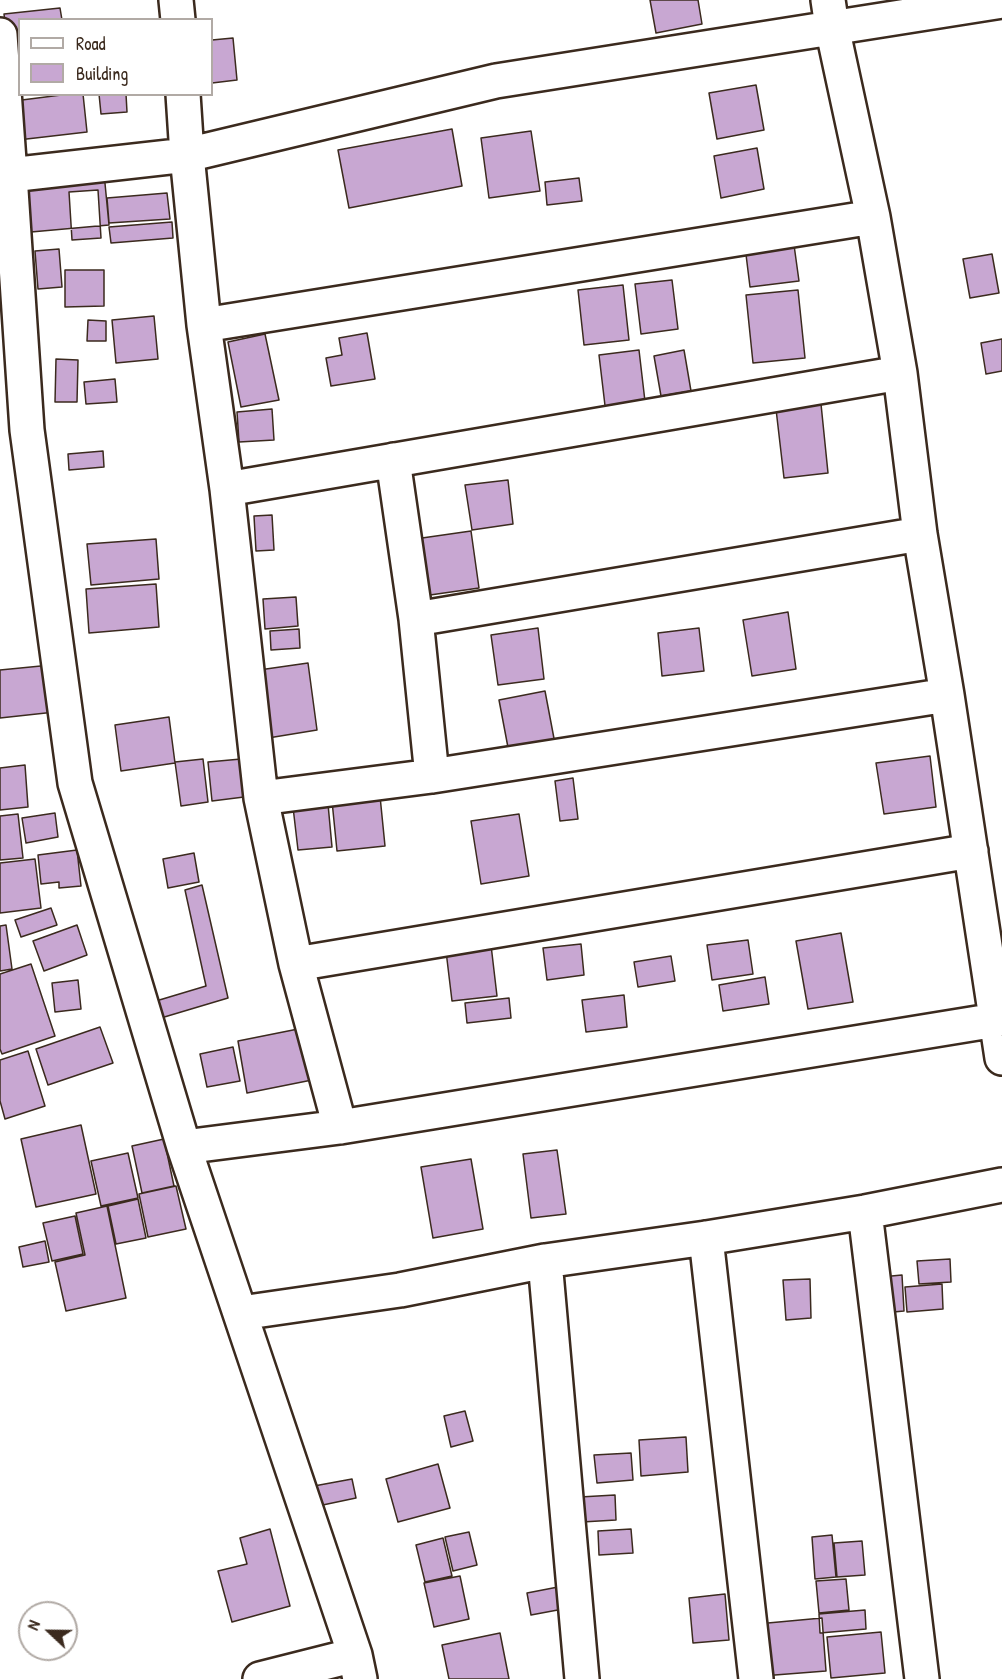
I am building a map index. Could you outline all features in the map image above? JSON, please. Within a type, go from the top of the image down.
[{"type":"street","points":[[176,0],[178,18]]},
{"type":"street","points":[[10,175],[187,154],[496,81],[830,14],[1002,1]]},
{"type":"street","points":[[830,14],[873,217],[900,373],[920,534],[999,1019],[1002,1058]]},
{"type":"street","points":[[0,35],[27,430],[75,783],[184,1147],[358,1667],[260,1679]]},
{"type":"street","points":[[183,96],[204,325],[227,489],[261,798],[296,964],[340,1126]]},
{"type":"street","points":[[204,325],[873,217]]},
{"type":"street","points":[[227,489],[900,373]]},
{"type":"street","points":[[393,460],[416,619],[432,776]]},
{"type":"street","points":[[416,619],[920,534]]},
{"type":"street","points":[[261,798],[432,776],[947,694]]},
{"type":"street","points":[[296,964],[971,851]]},
{"type":"street","points":[[184,1147],[340,1126],[999,1019]]},
{"type":"street","points":[[240,1313],[400,1290],[545,1261],[865,1212],[1002,1185]]},
{"type":"street","points":[[865,1212],[922,1679]]},
{"type":"street","points":[[706,1238],[756,1679]]},
{"type":"street","points":[[545,1261],[582,1679]]},
{"type":"building","points":[[650,0],[698,0],[702,24],[656,33]]},
{"type":"building","points":[[60,8],[62,18],[18,18],[18,38],[7,39],[4,14]]},
{"type":"building","points":[[233,38],[237,80],[213,83],[213,40]]},
{"type":"building","points":[[756,85],[764,130],[717,139],[709,93]]},
{"type":"building","points":[[53,96],[83,96],[87,132],[18,140],[14,101]]},
{"type":"building","points":[[99,96],[126,96],[127,112],[101,114]]},
{"type":"building","points":[[452,129],[462,186],[349,208],[338,150]]},
{"type":"building","points":[[531,131],[540,191],[489,198],[481,138]]},
{"type":"building","points":[[757,148],[764,189],[721,198],[714,156]]},
{"type":"building","points":[[104,173],[109,225],[31,232],[27,180]]},
{"type":"building","points":[[579,178],[582,201],[547,205],[545,182]]},
{"type":"building","points":[[98,190],[101,238],[72,240],[69,192]]},
{"type":"building","points":[[167,193],[170,219],[109,223],[107,198]]},
{"type":"building","points":[[790,216],[799,281],[750,287],[742,222]]},
{"type":"building","points":[[172,222],[173,238],[111,243],[109,227]]},
{"type":"building","points":[[59,249],[62,287],[38,289],[35,251]]},
{"type":"building","points":[[992,254],[999,293],[970,298],[963,259]]},
{"type":"building","points":[[65,270],[104,270],[104,306],[65,307]]},
{"type":"building","points":[[672,280],[678,329],[641,334],[635,284]]},
{"type":"building","points":[[623,285],[629,340],[584,345],[578,290]]},
{"type":"building","points":[[798,290],[805,358],[753,363],[746,295]]},
{"type":"building","points":[[154,316],[158,359],[116,363],[112,320]]},
{"type":"building","points":[[88,320],[106,321],[106,341],[87,341]]},
{"type":"building","points":[[367,333],[375,379],[331,386],[326,358],[342,355],[339,338]]},
{"type":"building","points":[[265,334],[279,400],[241,407],[228,342]]},
{"type":"building","points":[[1002,339],[1002,371],[986,374],[981,343]]},
{"type":"building","points":[[639,350],[646,410],[606,414],[599,355]]},
{"type":"building","points":[[684,350],[691,391],[661,396],[654,356]]},
{"type":"building","points":[[56,359],[78,360],[77,402],[55,402]]},
{"type":"building","points":[[115,379],[117,402],[86,404],[84,382]]},
{"type":"building","points":[[821,404],[828,473],[784,478],[776,409]]},
{"type":"building","points":[[272,409],[274,440],[239,442],[237,412]]},
{"type":"building","points":[[103,451],[104,467],[69,470],[68,454]]},
{"type":"building","points":[[508,480],[513,524],[472,530],[465,485]]},
{"type":"building","points":[[272,515],[274,550],[256,551],[254,516]]},
{"type":"building","points":[[471,531],[479,588],[430,595],[422,538]]},
{"type":"building","points":[[156,539],[159,579],[91,585],[87,544]]},
{"type":"building","points":[[156,584],[159,627],[89,633],[86,589]]},
{"type":"building","points":[[296,597],[298,626],[265,629],[263,599]]},
{"type":"building","points":[[788,612],[796,669],[752,676],[743,620]]},
{"type":"building","points":[[538,628],[544,679],[498,685],[491,635]]},
{"type":"building","points":[[699,628],[704,671],[662,676],[658,633]]},
{"type":"building","points":[[299,629],[300,648],[271,650],[270,631]]},
{"type":"building","points":[[308,663],[317,730],[262,739],[252,671]]},
{"type":"building","points":[[51,665],[55,712],[0,718],[0,670]]},
{"type":"building","points":[[545,691],[556,749],[510,758],[499,700]]},
{"type":"building","points":[[169,717],[175,763],[121,771],[115,725]]},
{"type":"building","points":[[930,756],[936,807],[884,814],[876,763]]},
{"type":"building","points":[[203,759],[208,802],[181,806],[175,762]]},
{"type":"building","points":[[241,759],[244,797],[212,801],[208,762]]},
{"type":"building","points":[[25,765],[28,807],[0,810],[0,768]]},
{"type":"building","points":[[573,778],[578,819],[560,821],[555,781]]},
{"type":"building","points":[[380,796],[385,846],[337,851],[332,801]]},
{"type":"building","points":[[328,804],[332,847],[298,850],[293,807]]},
{"type":"building","points":[[55,813],[58,837],[26,843],[22,818]]},
{"type":"building","points":[[18,814],[23,858],[0,860],[0,816]]},
{"type":"building","points":[[519,814],[529,876],[481,884],[471,821]]},
{"type":"building","points":[[77,850],[81,886],[59,888],[59,882],[41,884],[38,855]]},
{"type":"building","points":[[194,853],[199,882],[168,888],[163,859]]},
{"type":"building","points":[[35,859],[41,908],[0,913],[0,863]]},
{"type":"building","points":[[202,885],[228,998],[161,1018],[156,1001],[206,986],[185,890]]},
{"type":"building","points":[[51,908],[57,925],[21,937],[15,920]]},
{"type":"building","points":[[6,925],[12,969],[0,971],[0,926]]},
{"type":"building","points":[[77,925],[87,955],[44,971],[33,941]]},
{"type":"building","points":[[841,933],[853,1002],[808,1009],[796,941]]},
{"type":"building","points":[[748,940],[753,974],[712,980],[707,945]]},
{"type":"building","points":[[581,944],[584,975],[547,980],[543,948]]},
{"type":"building","points":[[491,945],[497,996],[452,1001],[446,951]]},
{"type":"building","points":[[671,956],[675,981],[638,987],[634,962]]},
{"type":"building","points":[[31,964],[55,1036],[2,1054],[0,1049],[0,974]]},
{"type":"building","points":[[765,977],[769,1004],[723,1011],[719,985]]},
{"type":"building","points":[[78,980],[81,1009],[55,1012],[52,983]]},
{"type":"building","points":[[624,995],[627,1027],[586,1032],[582,1000]]},
{"type":"building","points":[[509,998],[511,1018],[467,1023],[465,1003]]},
{"type":"building","points":[[100,1027],[113,1063],[48,1085],[36,1049]]},
{"type":"building","points":[[303,1028],[312,1080],[247,1093],[238,1041]]},
{"type":"building","points":[[233,1047],[240,1081],[207,1087],[200,1054]]},
{"type":"building","points":[[28,1051],[45,1106],[5,1119],[0,1101],[0,1060]]},
{"type":"building","points":[[81,1125],[96,1194],[36,1207],[21,1139]]},
{"type":"building","points":[[164,1139],[174,1186],[142,1193],[132,1146]]},
{"type":"building","points":[[557,1150],[566,1214],[531,1218],[523,1154]]},
{"type":"building","points":[[128,1153],[138,1198],[101,1206],[91,1161]]},
{"type":"building","points":[[471,1159],[483,1229],[433,1238],[421,1167]]},
{"type":"building","points":[[176,1186],[186,1229],[148,1237],[139,1194]]},
{"type":"building","points":[[138,1199],[146,1238],[116,1244],[108,1206]]},
{"type":"building","points":[[107,1206],[126,1298],[66,1311],[55,1262],[85,1255],[76,1213]]},
{"type":"building","points":[[75,1216],[83,1254],[52,1261],[43,1223]]},
{"type":"building","points":[[45,1241],[49,1262],[23,1267],[19,1247]]},
{"type":"building","points":[[950,1259],[951,1282],[919,1284],[917,1261]]},
{"type":"building","points":[[902,1275],[904,1311],[883,1313],[881,1277]]},
{"type":"building","points":[[810,1279],[811,1318],[786,1320],[783,1280]]},
{"type":"building","points":[[942,1284],[943,1309],[907,1312],[905,1287]]},
{"type":"building","points":[[465,1411],[473,1441],[451,1447],[444,1416]]},
{"type":"building","points":[[686,1437],[688,1472],[641,1476],[639,1440]]},
{"type":"building","points":[[631,1453],[633,1480],[597,1483],[594,1455]]},
{"type":"building","points":[[438,1464],[450,1508],[398,1522],[386,1479]]},
{"type":"building","points":[[352,1479],[356,1498],[318,1506],[314,1486]]},
{"type":"building","points":[[615,1495],[616,1520],[582,1522],[580,1497]]},
{"type":"building","points":[[270,1529],[290,1606],[232,1622],[218,1571],[247,1564],[240,1538]]},
{"type":"building","points":[[631,1529],[633,1553],[599,1555],[598,1531]]},
{"type":"building","points":[[469,1532],[477,1565],[453,1571],[445,1537]]},
{"type":"building","points":[[832,1535],[836,1577],[815,1579],[812,1537]]},
{"type":"building","points":[[443,1538],[452,1576],[425,1582],[416,1545]]},
{"type":"building","points":[[862,1541],[865,1575],[837,1577],[834,1543]]},
{"type":"building","points":[[460,1576],[469,1619],[434,1627],[424,1583]]},
{"type":"building","points":[[846,1579],[849,1610],[819,1613],[816,1581]]},
{"type":"building","points":[[558,1587],[563,1609],[531,1615],[527,1593]]},
{"type":"building","points":[[725,1594],[729,1640],[693,1643],[689,1598]]},
{"type":"building","points":[[865,1610],[866,1629],[820,1633],[819,1614]]},
{"type":"building","points":[[822,1618],[826,1671],[762,1676],[757,1624]]},
{"type":"building","points":[[881,1632],[885,1673],[831,1678],[827,1637]]},
{"type":"building","points":[[500,1633],[509,1679],[449,1679],[442,1645]]}]
